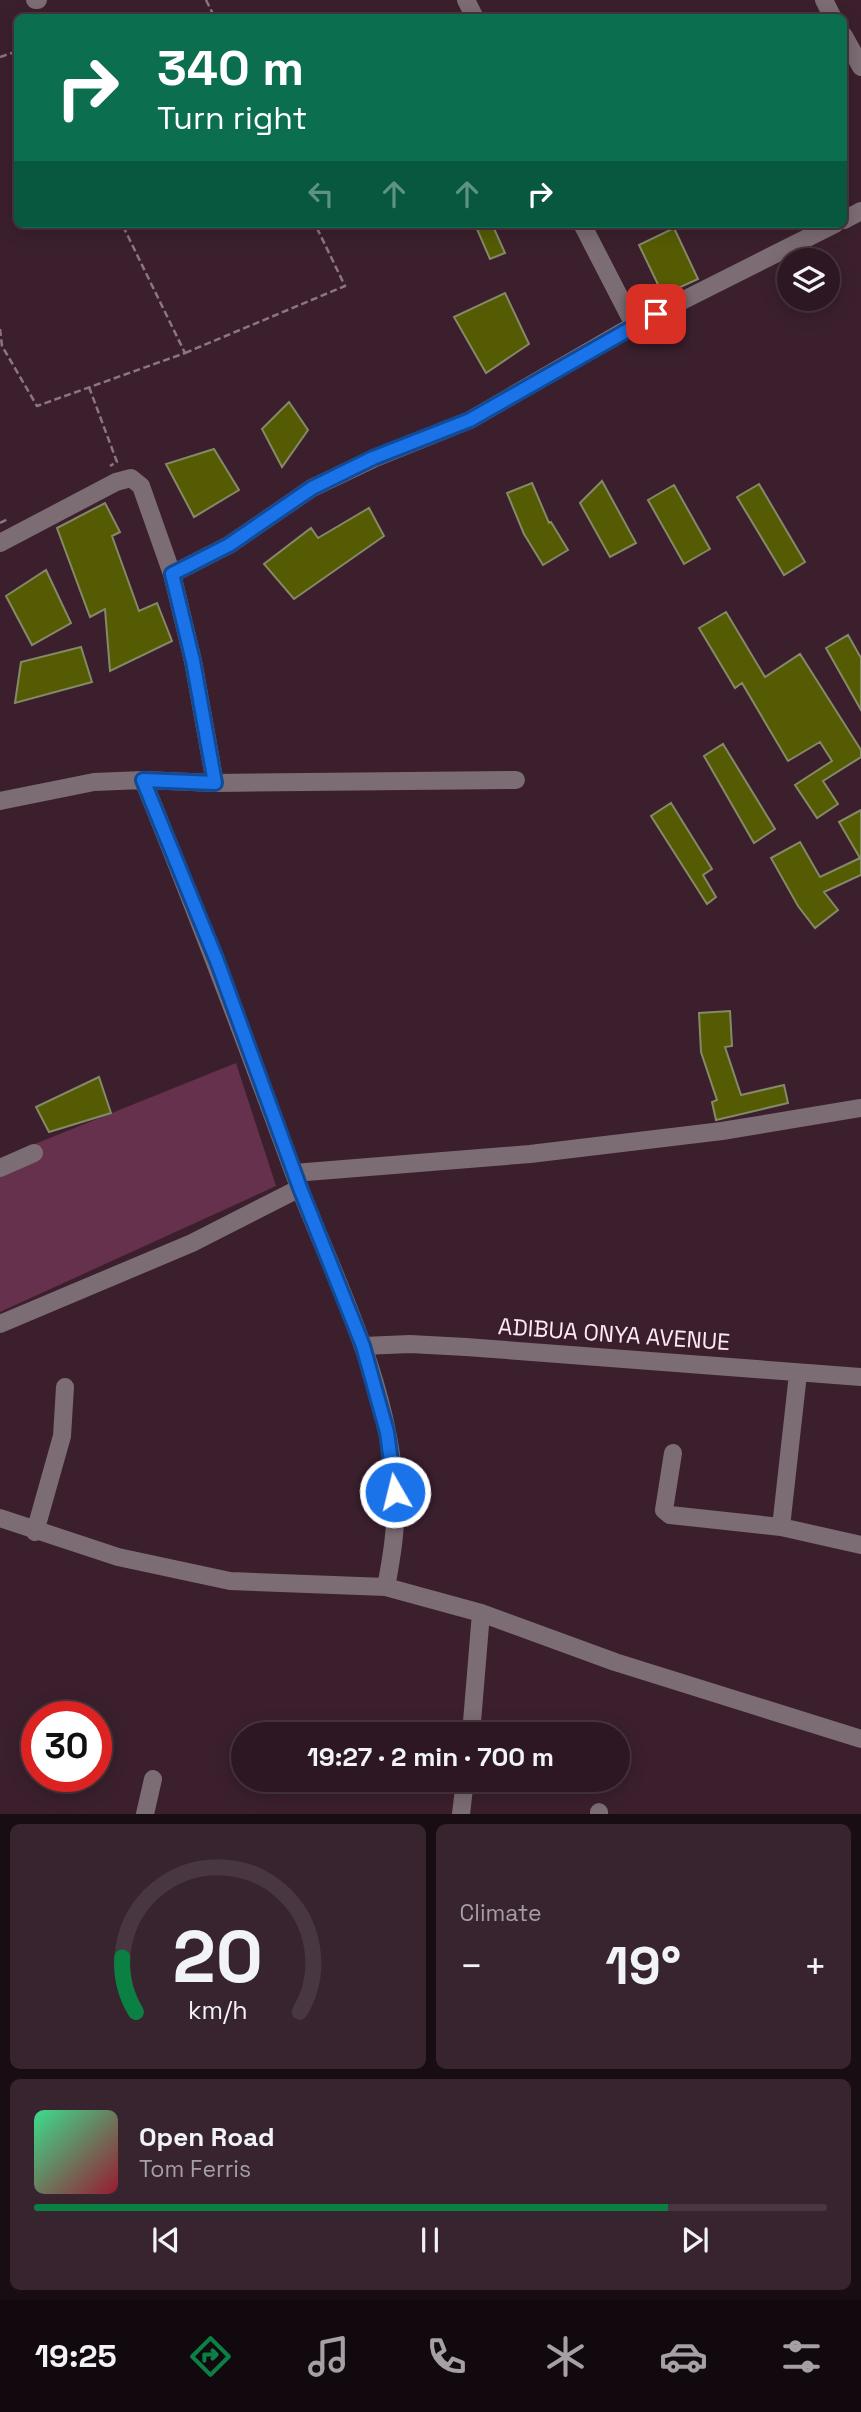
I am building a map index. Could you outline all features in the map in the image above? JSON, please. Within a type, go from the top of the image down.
[{"type":"street","points":[[847,40],[859,58]]},
{"type":"street","points":[[584,228],[634,325]]},
{"type":"street","points":[[172,574],[229,545],[312,488],[373,458],[470,420],[634,325],[827,228]]},
{"type":"street","points":[[0,543],[116,482],[131,478],[141,486],[172,574],[193,661],[215,783]]},
{"type":"street","points":[[143,780],[217,961],[297,1180],[363,1346],[387,1432],[395,1492],[395,1539],[386,1587]]},
{"type":"street","points":[[0,801],[94,782],[143,780],[215,783],[516,780]]},
{"type":"street","points":[[0,1324],[192,1243],[297,1180],[722,1131],[861,1108]]},
{"type":"street","points":[[0,1168],[34,1153]]},
{"type":"street","name":"ADIBUA ONYA AVENUE","points":[[363,1346],[410,1344],[466,1347],[861,1377]]},
{"type":"street","points":[[781,1527],[798,1374]]},
{"type":"street","points":[[36,1532],[62,1436],[65,1387]]},
{"type":"street","points":[[673,1453],[664,1510],[670,1515],[781,1527],[861,1545]]},
{"type":"street","points":[[0,1518],[118,1557],[230,1581],[386,1587],[481,1613],[615,1662],[861,1738]]},
{"type":"street","points":[[472,1722],[481,1613]]},
{"type":"street","points":[[145,1814],[153,1779]]},
{"type":"street","points":[[461,1814],[464,1792]]},
{"type":"path","points":[[124,228],[186,353]]},
{"type":"path","points":[[0,329],[2,346],[37,406],[186,353],[345,286],[316,228]]},
{"type":"path","points":[[89,387],[117,462],[105,468]]},
{"type":"path","points":[[0,523],[12,517]]},
{"type":"shaded area","points":[[236,1063],[276,1186],[0,1312],[0,1158]]},
{"type":"building","points":[[494,228],[505,253],[490,259],[477,229]]},
{"type":"building","points":[[674,228],[698,279],[663,295],[639,245]]},
{"type":"building","points":[[505,293],[529,344],[486,373],[454,317]]},
{"type":"building","points":[[289,402],[308,430],[282,467],[262,429]]},
{"type":"building","points":[[214,449],[239,490],[194,517],[166,464]]},
{"type":"building","points":[[602,481],[636,543],[610,557],[580,503]]},
{"type":"building","points":[[532,483],[549,523],[551,522],[568,550],[543,565],[524,534],[507,493]]},
{"type":"building","points":[[759,484],[805,562],[784,575],[737,497]]},
{"type":"building","points":[[674,485],[710,549],[684,564],[648,500]]},
{"type":"building","points":[[105,503],[120,532],[112,536],[139,611],[157,603],[172,641],[110,671],[105,609],[90,617],[57,528]]},
{"type":"building","points":[[369,508],[384,536],[294,599],[264,564],[311,528],[318,538]]},
{"type":"building","points":[[46,570],[71,623],[32,645],[6,596]]},
{"type":"building","points":[[726,612],[765,677],[800,654],[861,750],[861,757],[823,781],[838,804],[817,818],[795,785],[832,761],[820,742],[788,761],[742,683],[735,688],[699,628]]},
{"type":"building","points":[[848,635],[861,658],[861,710],[826,648]]},
{"type":"building","points":[[81,647],[92,682],[15,703],[21,662]]},
{"type":"building","points":[[723,744],[775,829],[754,843],[704,756]]},
{"type":"building","points":[[671,803],[712,869],[703,875],[716,897],[707,904],[651,816]]},
{"type":"building","points":[[861,810],[861,875],[824,892],[838,910],[815,928],[798,906],[771,858],[800,842],[820,877],[860,858],[839,822]]},
{"type":"building","points":[[730,1011],[732,1046],[725,1047],[741,1095],[784,1085],[788,1103],[716,1120],[712,1102],[717,1100],[701,1052],[699,1013]]},
{"type":"building","points":[[99,1077],[111,1113],[49,1132],[36,1107]]},
{"type":"route","points":[[395,1492],[387,1432],[363,1346],[300,1188],[217,961],[143,780],[215,783],[193,661],[172,574],[229,545],[312,488],[373,458],[470,420],[656,314]]}]
